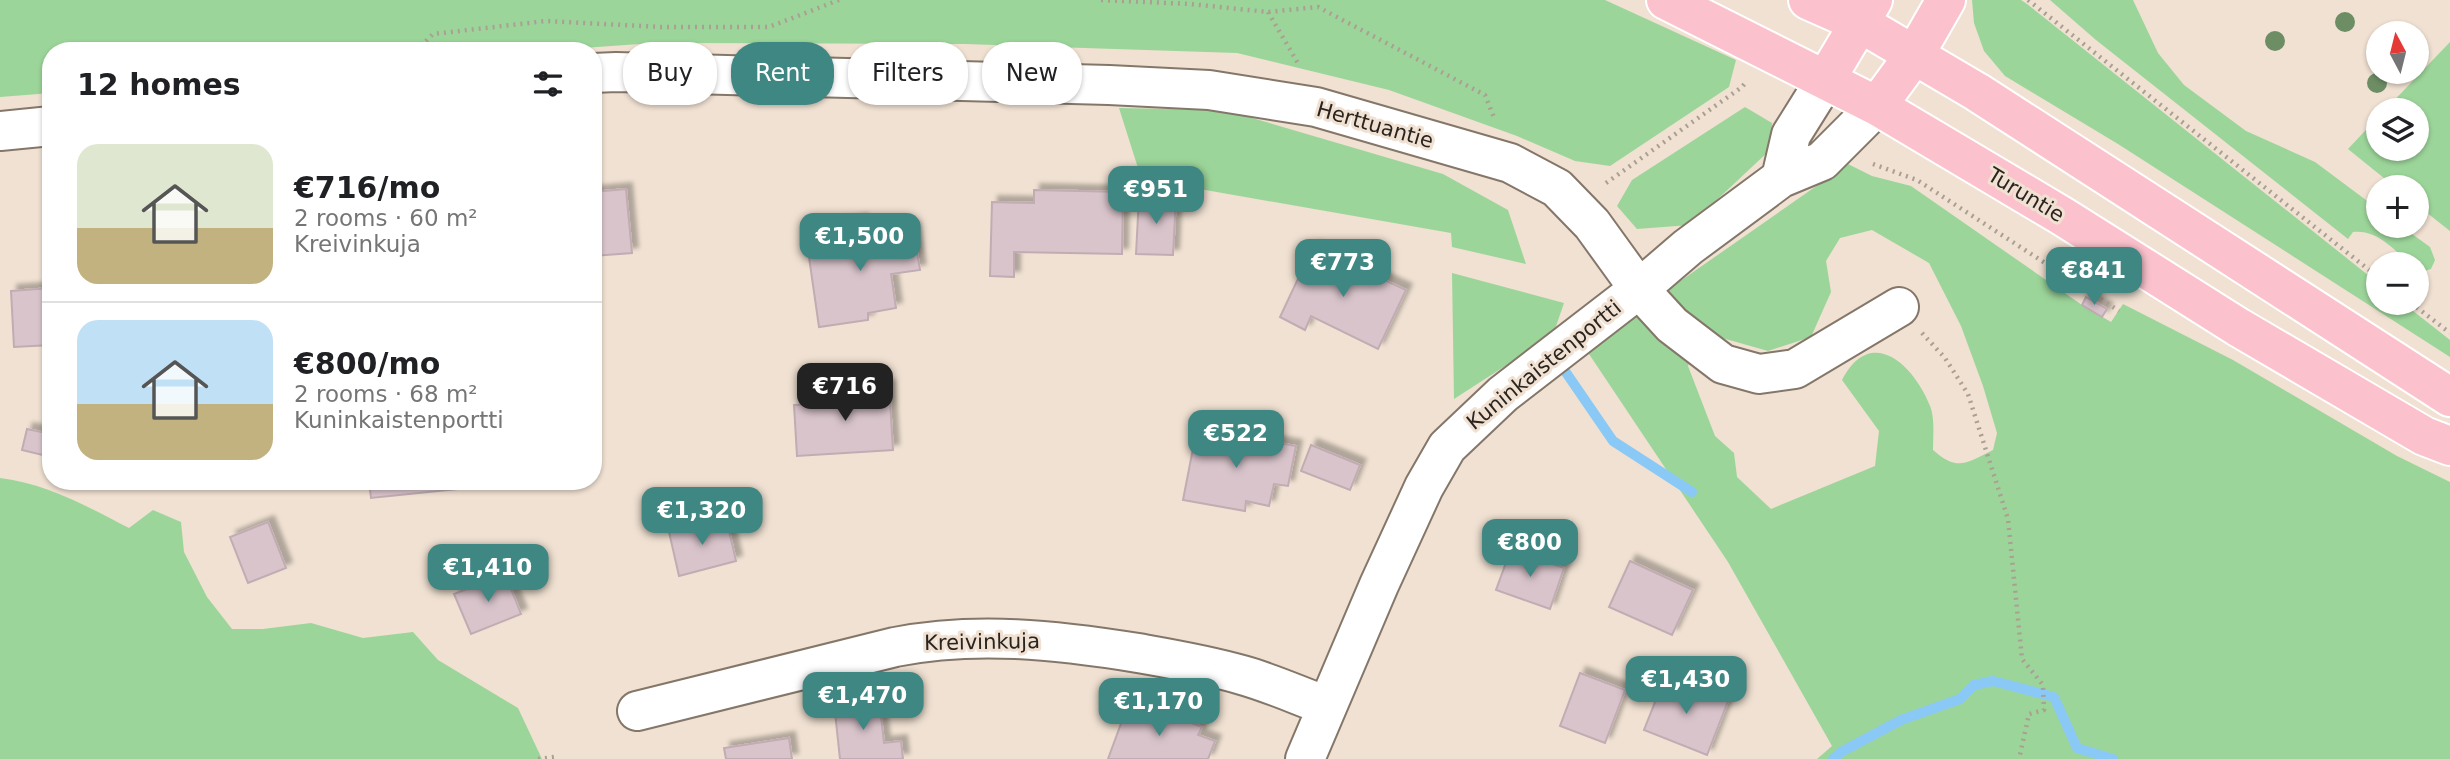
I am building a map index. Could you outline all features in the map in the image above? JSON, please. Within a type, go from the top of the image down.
[{"type":"main road","name":"Turuntie","points":[[1666,0],[1877,106],[2062,216],[2238,327],[2424,436],[2450,446]]},
{"type":"main road","points":[[1808,0],[1866,12],[1915,54],[2450,397]]},
{"type":"main road","points":[[1877,106],[1915,54],[1947,0]]},
{"type":"main road","points":[[1826,79],[1866,12]]},
{"type":"street","name":"Herttuantie","points":[[602,73],[1109,85],[1209,90],[1316,107],[1510,163],[1557,188],[1592,224],[1639,289],[1672,325],[1723,364],[1759,374],[1795,369],[1899,307]]},
{"type":"street","points":[[1781,178],[1791,135],[1826,79]]},
{"type":"street","name":"Kuninkaistenportti","points":[[1305,759],[1424,487],[1447,447],[1503,394],[1639,289],[1688,247],[1781,178],[1822,161],[1877,106]]},
{"type":"street","points":[[0,131],[42,128]]},
{"type":"street","name":"Kreivinkuja","points":[[637,711],[895,646],[934,639],[1011,638],[1090,646],[1171,659],[1242,675],[1327,706]]},
{"type":"path","points":[[425,42],[433,34],[546,21],[661,27],[769,27],[839,0]]},
{"type":"path","points":[[1101,0],[1190,4],[1268,12],[1318,7],[1485,95],[1498,127]]},
{"type":"path","points":[[2028,0],[2366,268]]},
{"type":"path","points":[[1268,12],[1302,72]]},
{"type":"path","points":[[1596,190],[1742,88],[1766,48]]},
{"type":"path","points":[[1839,144],[1871,163],[1917,180],[2119,311]]},
{"type":"path","points":[[1899,307],[1945,358],[1968,394],[2008,519],[2022,659],[2043,685],[2044,710],[2029,714],[2019,759]]},
{"type":"path","points":[[2428,315],[2450,332]]},
{"type":"path","points":[[538,759],[554,757]]},
{"type":"green space","points":[[0,0],[1605,0],[1736,60],[1729,87],[1610,166],[1575,161],[1517,136],[1389,90],[1237,53],[1082,48],[1082,42],[982,42],[982,45],[968,42],[623,42],[623,45],[602,47],[602,42],[42,42],[42,94],[0,97]]},
{"type":"green space","points":[[1972,0],[2021,0],[2027,4],[2366,273],[2366,303],[2118,144],[2005,76],[1984,51],[1974,23]]},
{"type":"green space","points":[[2050,0],[2133,0],[2158,53],[2184,85],[2246,131],[2315,162],[2366,200],[2366,233],[2353,232],[2348,239],[2096,40]]},
{"type":"green space","points":[[2450,42],[2450,231],[2429,214],[2429,175],[2380,175],[2348,149],[2366,130],[2366,161],[2429,161],[2429,98],[2396,98],[2410,84],[2429,84],[2429,64]]},
{"type":"green space","points":[[1745,107],[1772,123],[1770,150],[1690,225],[1637,229],[1617,206],[1632,180]]},
{"type":"green space","points":[[1119,108],[1225,110],[1443,174],[1508,210],[1526,264],[1452,247],[1451,233],[1194,188],[1144,187]]},
{"type":"green space","points":[[1848,164],[1872,176],[1911,186],[2082,305],[2111,322],[2123,304],[2233,360],[2397,456],[2450,482],[2450,759],[1817,759],[1832,746],[1728,562],[1587,351],[1629,317],[1647,317],[1692,355],[1688,366],[1715,436],[1734,453],[1737,477],[1771,509],[1875,466],[1879,431],[1842,380],[1853,363],[1866,355],[1878,353],[1891,357],[1914,377],[1932,411],[1933,450],[1942,457],[1962,463],[1993,450],[1997,433],[1983,386],[1961,326],[1929,263],[1872,230],[1840,238],[1826,261],[1831,292],[1811,337],[1768,351],[1701,332],[1666,291]]},
{"type":"green space","points":[[2379,238],[2418,238],[2430,247],[2435,260],[2431,269],[2429,252],[2397,252]]},
{"type":"green space","points":[[1452,273],[1564,303],[1553,335],[1454,399]]},
{"type":"green space","points":[[2385,315],[2418,315],[2450,340],[2450,357]]},
{"type":"green space","points":[[0,478],[51,491],[129,528],[153,510],[181,522],[184,552],[207,597],[232,629],[263,629],[311,623],[363,638],[413,632],[438,660],[518,708],[542,759],[0,759]]},
{"type":"building","points":[[626,189],[632,253],[602,255],[602,191]]},
{"type":"building","points":[[1034,190],[1123,192],[1122,254],[1014,252],[1014,277],[990,276],[992,202],[1034,203]]},
{"type":"building","points":[[1139,197],[1176,198],[1173,255],[1136,254]]},
{"type":"building","points":[[862,220],[866,245],[873,244],[871,234],[913,228],[920,270],[891,274],[896,308],[868,313],[868,320],[819,327],[809,257],[838,252],[834,224]]},
{"type":"building","points":[[1313,247],[1406,290],[1378,349],[1311,316],[1305,330],[1280,317]]},
{"type":"building","points":[[42,289],[42,345],[14,347],[11,291]]},
{"type":"building","points":[[2086,297],[2107,309],[2102,317],[2082,305]]},
{"type":"building","points":[[889,386],[893,450],[797,456],[794,405],[820,404],[819,391]]},
{"type":"building","points":[[1197,428],[1296,446],[1288,486],[1274,484],[1269,506],[1246,501],[1245,511],[1183,500]]},
{"type":"building","points":[[27,429],[42,432],[42,455],[22,450]]},
{"type":"building","points":[[1311,445],[1360,465],[1350,490],[1301,471]]},
{"type":"building","points":[[370,490],[447,490],[371,498]]},
{"type":"building","points":[[726,518],[736,561],[679,576],[669,532]]},
{"type":"building","points":[[268,522],[286,568],[248,583],[230,537]]},
{"type":"building","points":[[1511,549],[1564,568],[1550,609],[1496,590]]},
{"type":"building","points":[[1630,561],[1693,590],[1672,635],[1609,607]]},
{"type":"building","points":[[505,574],[521,614],[471,634],[454,594]]},
{"type":"building","points":[[1580,673],[1625,690],[1605,743],[1560,726]]},
{"type":"building","points":[[1665,677],[1728,701],[1707,755],[1644,730]]},
{"type":"building","points":[[879,698],[884,743],[901,741],[903,759],[840,759],[834,703]]},
{"type":"building","points":[[1148,706],[1202,727],[1198,735],[1215,741],[1208,759],[1108,759],[1126,710],[1144,717]]},
{"type":"building","points":[[789,738],[792,759],[726,759],[724,748]]},
{"type":"waterway","points":[[1565,371],[1613,441],[1692,492]]},
{"type":"waterway","points":[[1833,759],[1901,720],[1960,699],[1974,685],[1993,681],[2054,697],[2077,748],[2113,759]]}]
